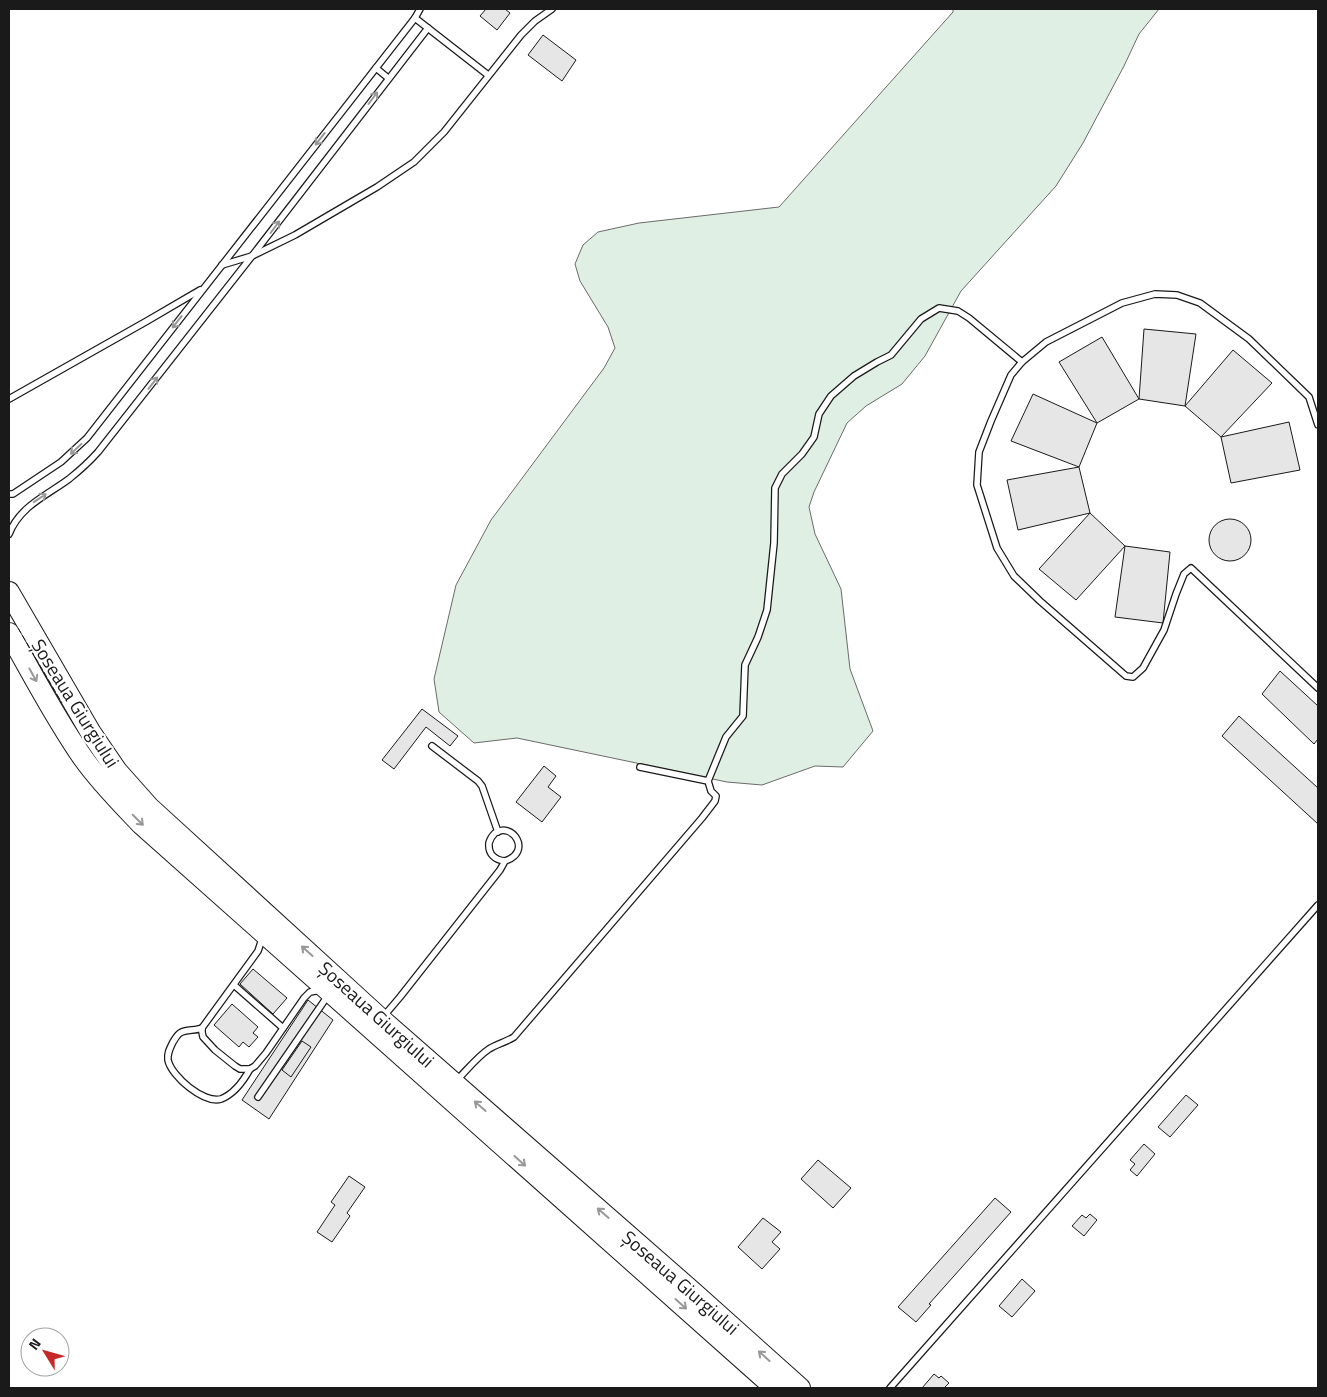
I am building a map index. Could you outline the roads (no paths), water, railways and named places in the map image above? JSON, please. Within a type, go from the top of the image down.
[{"type":"highway","name":"Șoseaua Giurgiului","points":[[9,592],[91,733],[134,792],[381,1019],[800,1388]]},
{"type":"highway","name":"Șoseaua Giurgiului","points":[[9,633],[59,722],[83,758],[141,824],[775,1388]]},
{"type":"lane","points":[[9,494],[13,494],[61,462],[87,438],[415,18],[420,9]]},
{"type":"lane","points":[[222,265],[252,256],[295,235],[369,192],[414,162],[444,132],[521,35],[535,21],[552,9]]},
{"type":"lane","points":[[415,18],[488,75]]},
{"type":"lane","points":[[9,534],[20,514],[69,479],[98,452],[428,28]]},
{"type":"lane","points":[[376,68],[388,78]]},
{"type":"lane","points":[[9,399],[204,288]]},
{"type":"lane","points":[[1318,425],[1309,397],[1249,340],[1200,303],[1176,295],[1156,294],[1122,303],[1046,342],[1022,362],[1011,375],[979,452],[977,485],[998,548],[1014,576],[1126,676],[1134,677],[1143,668],[1164,630],[1184,574],[1191,568],[1318,688]]},
{"type":"lane","points":[[454,1084],[487,1050],[514,1037],[715,801],[716,796],[708,781],[726,737],[743,716],[745,665],[758,638],[767,610],[774,543],[775,488],[782,474],[802,454],[814,437],[819,414],[830,396],[854,376],[891,355],[921,319],[939,308],[958,311],[1022,362]]},
{"type":"lane","points":[[432,746],[482,786],[498,832]]},
{"type":"lane","points":[[640,768],[708,781]]},
{"type":"lane","points":[[508,831],[516,837],[519,846],[516,855],[512,859],[505,861],[497,859],[490,852],[489,844],[490,839],[498,832],[508,831]]},
{"type":"lane","points":[[381,1019],[406,990],[500,870],[505,861]]},
{"type":"lane","points":[[890,1388],[1318,905]]},
{"type":"lane","points":[[258,1097],[328,991],[317,990],[310,992],[304,998],[266,1053],[250,1069],[243,1081],[229,1094],[220,1099],[210,1100],[194,1090],[177,1076],[170,1066],[168,1058],[169,1049],[180,1033],[202,1028],[258,951],[262,932]]},
{"type":"lane","points":[[234,985],[283,1028]]},
{"type":"lane","points":[[202,1028],[203,1037],[215,1050],[240,1069],[250,1069]]}]
